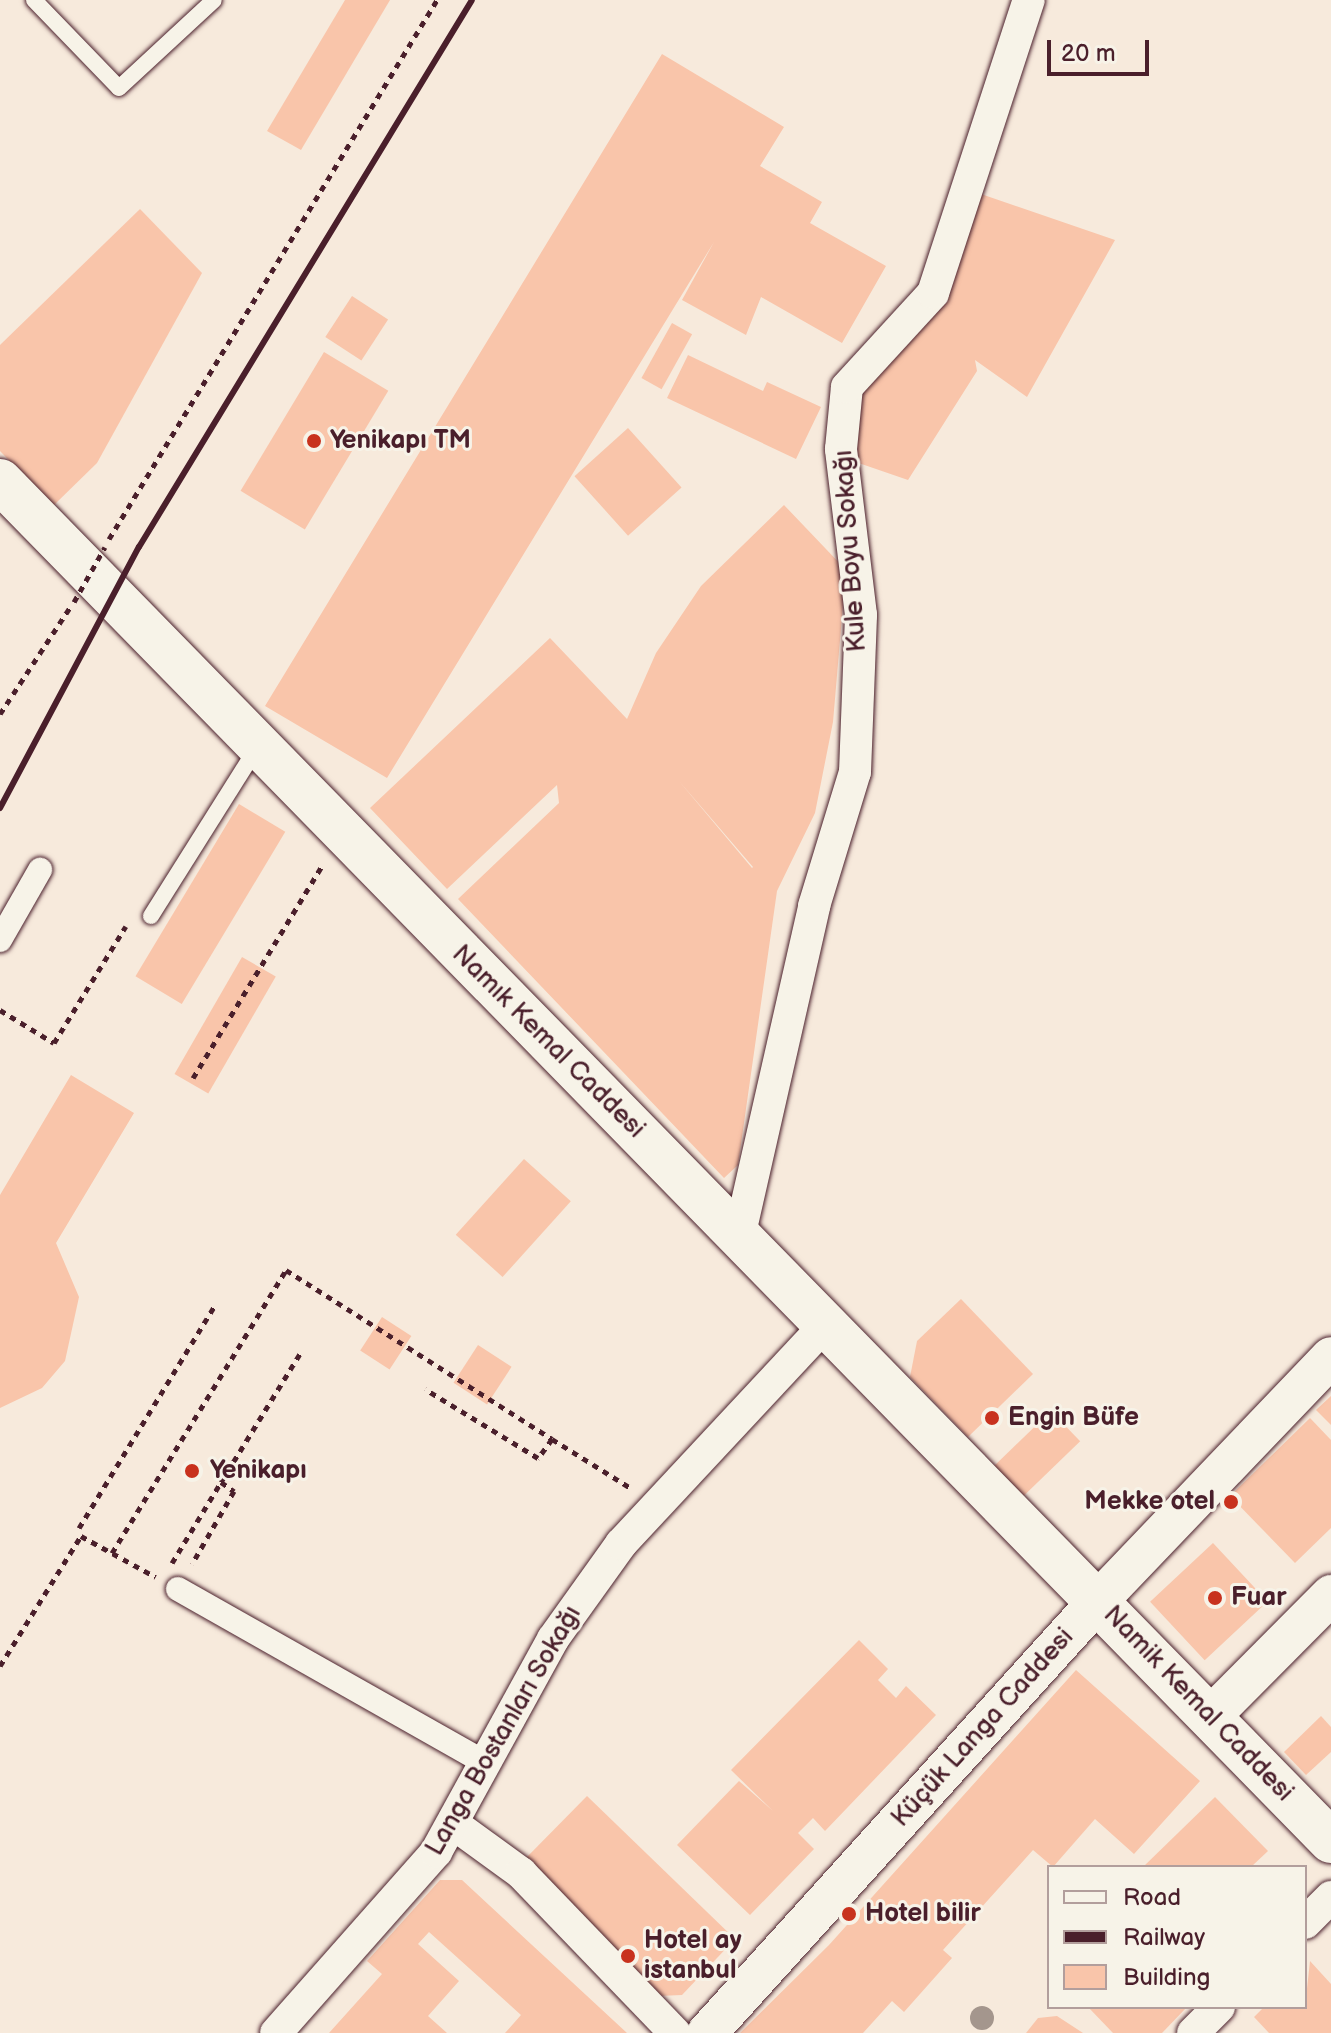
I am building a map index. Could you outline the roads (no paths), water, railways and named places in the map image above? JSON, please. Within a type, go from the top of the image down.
[{"type":"main road","name":"Namık Kemal Caddesi","points":[[0,481],[341,834],[740,1233],[1098,1601]]},
{"type":"main road","name":"Namik Kemal Caddesi","points":[[1098,1601],[1331,1841]]},
{"type":"street","name":"Kule Boyu Sokağı","points":[[740,1233],[814,906],[855,772],[861,615],[841,449],[847,387],[933,293],[1029,0]]},
{"type":"street","points":[[0,940],[40,870]]},
{"type":"street","name":"Langa Bostanları Sokağı","points":[[276,2033],[455,1825],[553,1639],[656,1504],[827,1323]]},
{"type":"street","name":"Küçük Langa Caddesi","points":[[707,2033],[1098,1601],[1331,1357]]},
{"type":"street","points":[[171,1583],[485,1763]]},
{"type":"street","points":[[1210,1717],[1331,1595]]},
{"type":"street","points":[[455,1825],[521,1873],[675,2033]]},
{"type":"street","points":[[1307,1921],[1331,1897]]},
{"type":"street","points":[[1193,2033],[1217,2009]]},
{"type":"lane","points":[[34,0],[119,88],[214,0]]},
{"type":"lane","points":[[151,916],[257,748]]},
{"type":"railway","points":[[0,808],[139,547],[472,0]]},
{"type":"place","name":"Yenikapı TM","points":[[314,441]]},
{"type":"place","name":"Engin Büfe","points":[[992,1418]]},
{"type":"place","name":"Yenikapı","points":[[192,1471]]},
{"type":"place","name":"Mekke otel","points":[[1231,1502]]},
{"type":"place","name":"Fuar","points":[[1215,1598]]},
{"type":"place","name":"Hotel bilir","points":[[849,1914]]},
{"type":"place","name":"Hotel ay istanbul","points":[[628,1956]]}]
